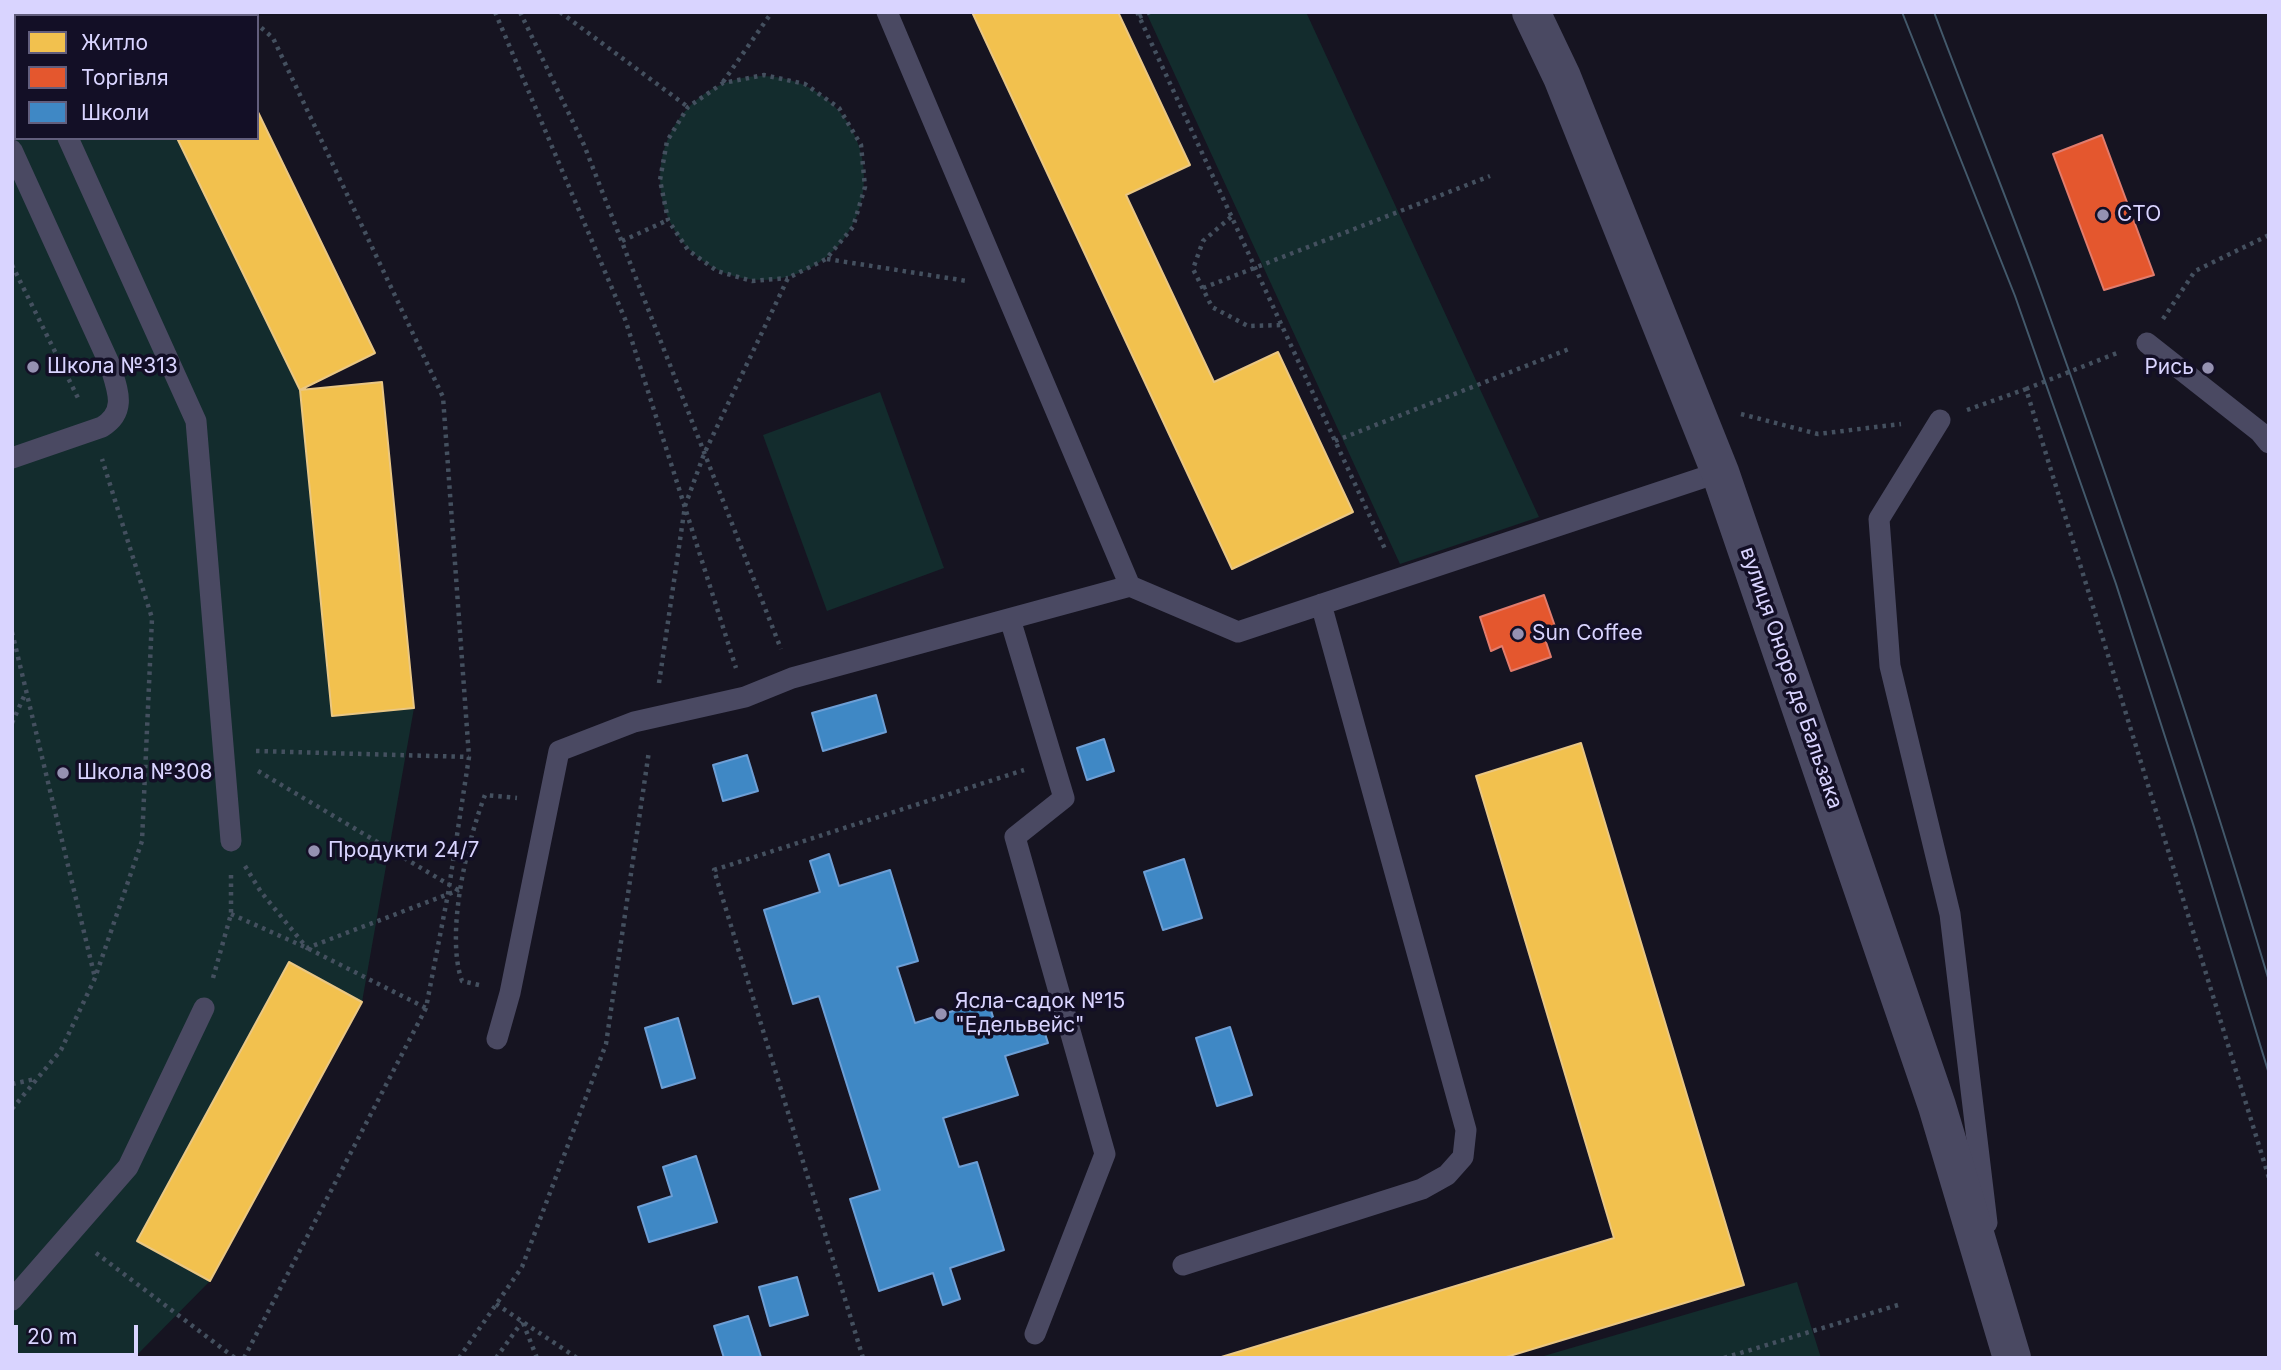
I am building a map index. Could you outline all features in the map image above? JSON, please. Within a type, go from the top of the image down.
[{"type":"street","name":"вулиця Оноре де Бальзака","points":[[1531,12],[1562,77],[1720,472],[1937,1106],[2012,1358]]},
{"type":"lane","points":[[887,12],[1130,586]]},
{"type":"lane","points":[[69,140],[197,421],[231,841]]},
{"type":"lane","points":[[12,150],[110,365],[120,400],[109,423],[12,458]]},
{"type":"lane","points":[[2147,343],[2260,432],[2269,443]]},
{"type":"lane","points":[[1940,420],[1880,519],[1890,666],[1950,914],[1997,1305]]},
{"type":"lane","points":[[497,1039],[510,993],[559,751],[634,722],[745,697],[792,678],[1130,586],[1238,632],[1720,472]]},
{"type":"lane","points":[[1183,1265],[1422,1189],[1447,1175],[1463,1157],[1465,1130],[1321,604]]},
{"type":"lane","points":[[1010,619],[1064,798],[1015,837],[1105,1154],[1035,1334]]},
{"type":"lane","points":[[12,1300],[128,1167],[204,1008]]},
{"type":"path","points":[[495,12],[625,319],[745,697]]},
{"type":"path","points":[[520,12],[584,145],[792,678]]},
{"type":"path","points":[[560,12],[688,107]]},
{"type":"path","points":[[723,83],[764,75],[805,84],[839,108],[861,145],[865,187],[853,227],[826,259],[788,278],[752,281],[717,271],[688,250],[668,220],[660,180],[667,141],[688,107],[723,83],[772,12]]},
{"type":"path","points":[[1150,12],[1138,14],[1399,579]]},
{"type":"path","points":[[244,1358],[426,1008],[448,894],[469,757],[443,397],[273,38],[259,26]]},
{"type":"path","points":[[1203,288],[1490,176]]},
{"type":"path","points":[[1231,217],[1203,241],[1193,269],[1212,307],[1248,326],[1282,326]]},
{"type":"path","points":[[622,241],[668,220]]},
{"type":"path","points":[[2195,271],[2269,235]]},
{"type":"path","points":[[826,259],[1003,287]]},
{"type":"path","points":[[12,265],[94,430],[152,618],[142,841],[95,978],[61,1050],[12,1109]]},
{"type":"path","points":[[459,1358],[522,1266],[606,1044],[685,506],[704,454],[788,278]]},
{"type":"path","points":[[1335,441],[1569,349]]},
{"type":"path","points":[[1739,414],[1818,434],[1940,420],[2026,389],[2269,1178]]},
{"type":"path","points":[[12,632],[95,978]]},
{"type":"path","points":[[12,723],[26,692]]},
{"type":"path","points":[[223,750],[469,757]]},
{"type":"path","points":[[223,750],[459,890]]},
{"type":"path","points":[[863,1358],[714,870],[1053,761]]},
{"type":"path","points":[[456,964],[459,890],[485,795],[549,802]]},
{"type":"path","points":[[204,1008],[231,915],[231,841]]},
{"type":"path","points":[[231,841],[261,892],[307,948]]},
{"type":"path","points":[[307,948],[459,890]]},
{"type":"path","points":[[231,915],[307,948],[426,1008]]},
{"type":"path","points":[[12,1084],[37,1079]]},
{"type":"path","points":[[70,1233],[235,1358]]},
{"type":"path","points":[[496,1304],[577,1358]]},
{"type":"path","points":[[1724,1358],[1898,1305]]},
{"type":"path","points":[[496,1358],[522,1322]]},
{"type":"path","points":[[522,1322],[537,1358]]},
{"type":"green space","points":[[12,12],[193,12],[194,14],[14,14],[14,140],[178,140],[300,390],[332,716],[414,708],[362,1002],[289,963],[137,1241],[210,1281],[134,1358],[12,1358]]},
{"type":"green space","points":[[1146,12],[1306,12],[1539,517],[1400,564]]},
{"type":"green space","points":[[762,76],[801,84],[819,93],[834,106],[847,121],[856,139],[864,178],[856,217],[847,235],[834,250],[819,263],[801,272],[762,280],[723,272],[705,263],[690,250],[677,235],[668,217],[660,178],[668,139],[677,121],[690,106],[705,93],[723,84]]},
{"type":"green space","points":[[880,392],[944,568],[827,611],[763,435]]},
{"type":"green space","points":[[1797,1282],[1821,1358],[1537,1358]]},
{"type":"building: Житло","points":[[972,12],[1118,12],[1190,165],[1126,195],[1214,382],[1278,352],[1353,512],[1232,569]]},
{"type":"building: Житло","points":[[259,114],[375,353],[300,390],[178,140],[259,140]]},
{"type":"building: Житло","points":[[382,382],[414,708],[332,716],[300,390]]},
{"type":"building: Житло","points":[[1581,743],[1744,1285],[1503,1358],[1218,1358],[1614,1238],[1476,776]]},
{"type":"building: Житло","points":[[289,962],[362,1002],[210,1281],[137,1241]]},
{"type":"building: Торгівля","name":"СТО","points":[[2102,135],[2154,275],[2104,290],[2053,154]]},
{"type":"building: Торгівля","name":"Sun Coffee","points":[[1544,595],[1557,632],[1544,636],[1551,657],[1511,671],[1502,646],[1491,651],[1480,617]]},
{"type":"building: Школи","points":[[876,695],[886,732],[823,751],[812,713]]},
{"type":"building: Школи","points":[[1104,739],[1114,771],[1087,780],[1077,748]]},
{"type":"building: Школи","points":[[747,755],[758,791],[723,801],[713,765]]},
{"type":"building: Школи","points":[[829,854],[839,886],[890,870],[918,961],[897,967],[915,1023],[988,1000],[998,1034],[1041,1021],[1048,1043],[1005,1056],[1018,1095],[943,1118],[959,1167],[977,1162],[1004,1250],[950,1268],[960,1299],[943,1305],[933,1273],[879,1291],[850,1199],[880,1190],[819,996],[793,1004],[764,910],[820,892],[810,861]]},
{"type":"building: Школи","points":[[1184,859],[1202,918],[1163,930],[1144,872]]},
{"type":"building: Школи","points":[[678,1018],[695,1078],[662,1088],[645,1028]]},
{"type":"building: Школи","points":[[1230,1027],[1252,1095],[1217,1106],[1196,1038]]},
{"type":"building: Школи","points":[[696,1156],[717,1222],[649,1242],[638,1207],[672,1196],[663,1167]]},
{"type":"building: Школи","points":[[797,1277],[808,1315],[770,1326],[759,1287]]},
{"type":"building: Школи","points":[[748,1316],[761,1357],[724,1358],[714,1326]]},
{"type":"tram line","points":[[1902,12],[2015,296],[2116,584],[2269,1074]]},
{"type":"tram line","points":[[1934,12],[2025,250],[2099,457],[2187,718],[2269,981]]},
{"type":"place","name":"СТО","points":[[2103,215]]},
{"type":"place","name":"Школа №313","points":[[33,367]]},
{"type":"place","name":"Рись","points":[[2208,368]]},
{"type":"place","name":"Sun Coffee","points":[[1518,634]]},
{"type":"place","name":"Школа №308","points":[[63,773]]},
{"type":"place","name":"Продукти 24/7","points":[[314,851]]},
{"type":"place","name":"Ясла-садок №15 \"Едельвейс\"","points":[[941,1014]]}]
